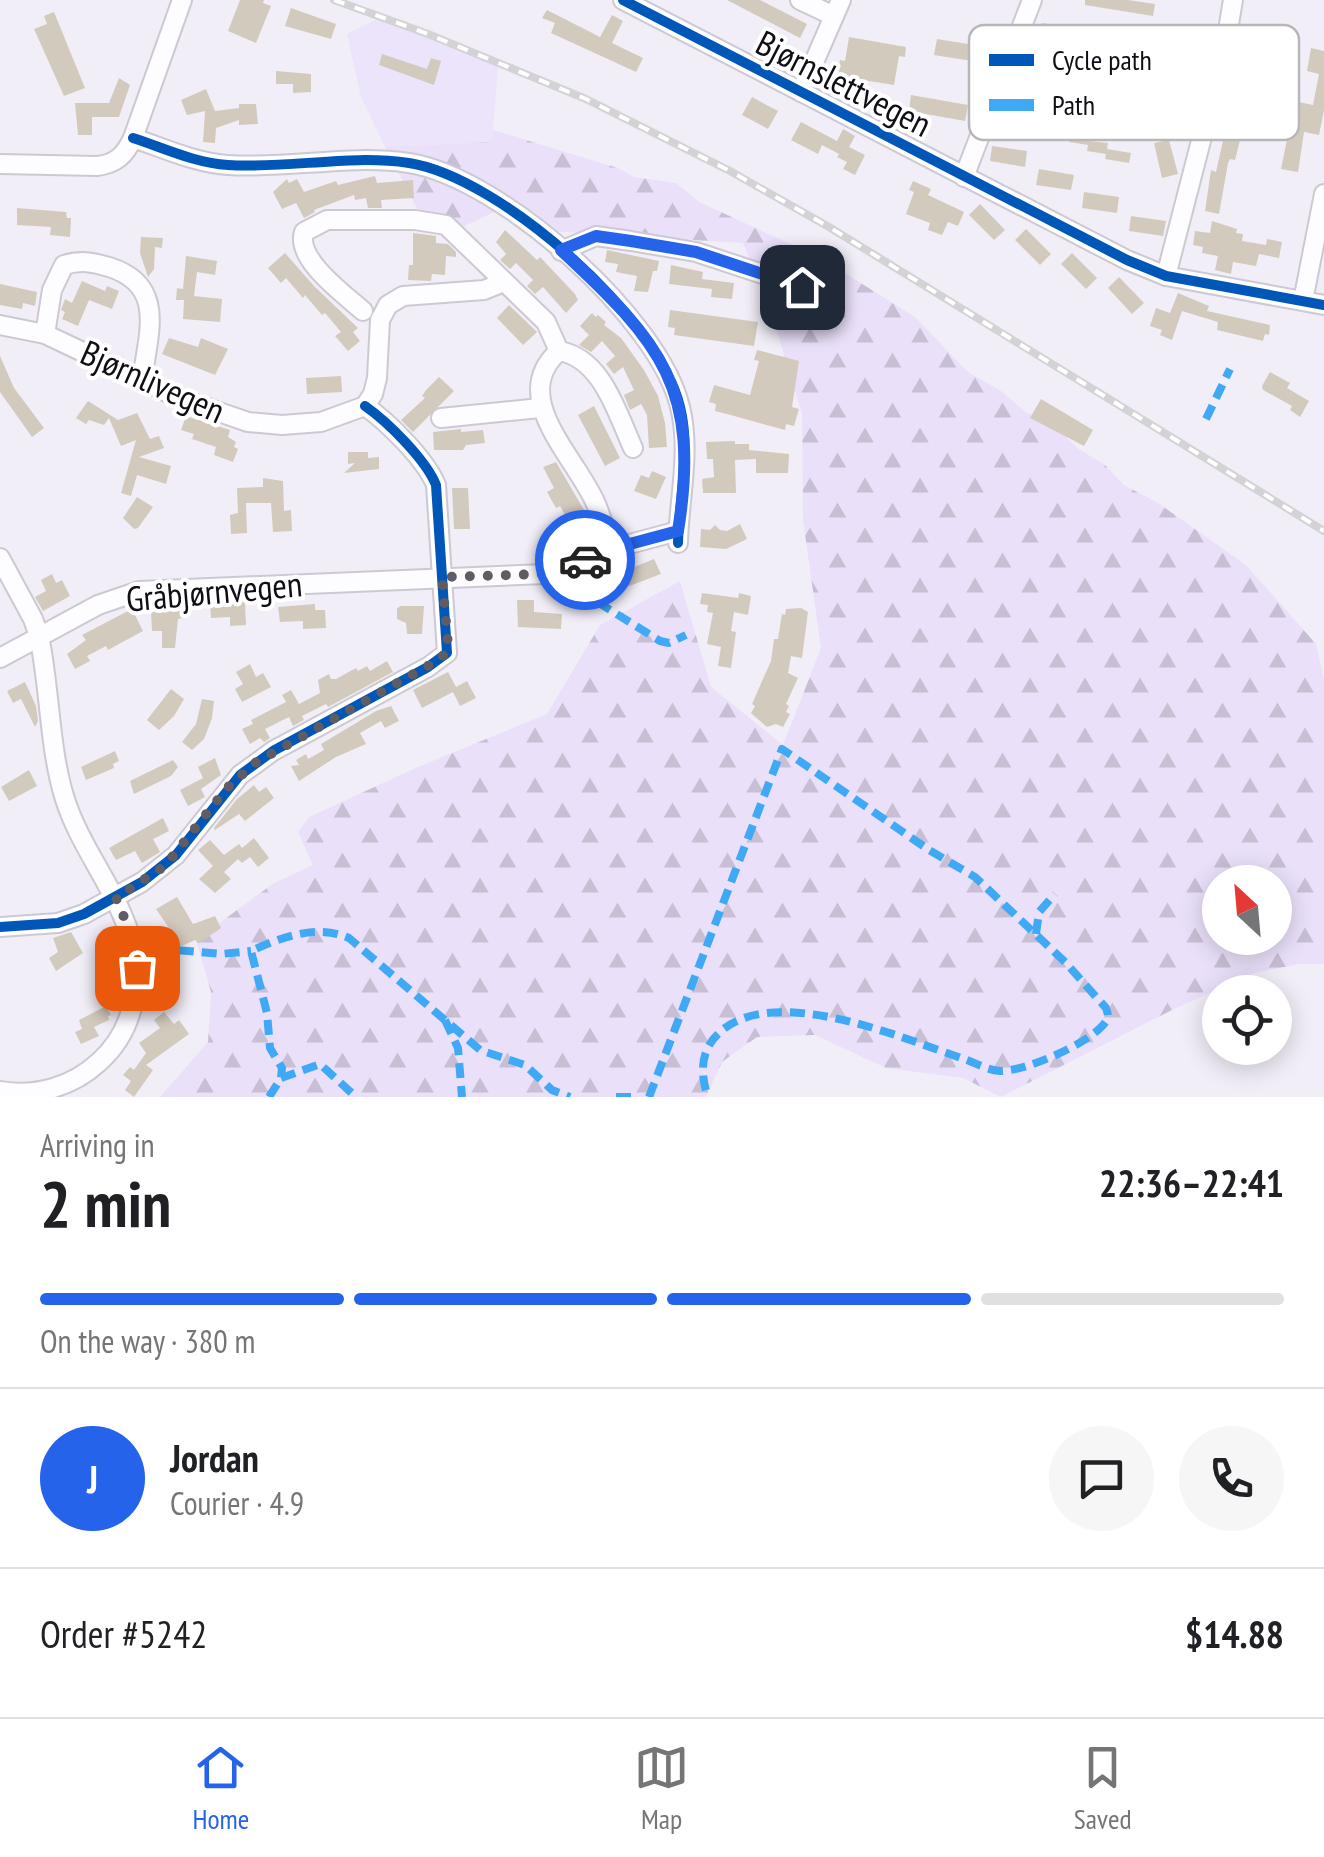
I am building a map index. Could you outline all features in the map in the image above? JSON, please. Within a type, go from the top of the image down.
[{"type":"street","points":[[0,164],[110,164],[120,158],[133,138],[182,0]]},
{"type":"street","name":"Bjørnslettvegen","points":[[623,0],[1127,260],[1166,276],[1324,304]]},
{"type":"street","points":[[800,0],[837,8],[801,92]]},
{"type":"street","points":[[1022,25],[1032,0]]},
{"type":"street","points":[[1229,25],[1233,0]]},
{"type":"street","points":[[133,138],[223,165],[374,160],[428,166],[487,192],[561,250],[596,236],[631,241],[696,252],[802,287]]},
{"type":"street","points":[[964,177],[978,140]]},
{"type":"street","points":[[1166,276],[1201,140]]},
{"type":"street","points":[[1303,302],[1324,194]]},
{"type":"street","points":[[362,311],[306,256],[301,240],[311,225],[349,219],[415,220],[446,225],[546,322],[558,351]]},
{"type":"street","name":"Gråbjørnvegen","points":[[0,658],[108,600],[139,591],[545,574],[560,572],[611,549],[678,537],[684,428],[668,370],[632,318],[561,250]]},
{"type":"street","points":[[45,334],[52,290],[64,265],[82,260],[114,269],[136,280],[146,293],[151,313],[142,380]]},
{"type":"street","points":[[0,927],[58,923],[116,898],[165,866],[227,788],[255,763],[442,658],[448,645],[438,498],[433,478],[385,422],[366,406],[377,378],[380,320],[388,305],[403,296],[484,290],[504,282]]},
{"type":"street","name":"Bjørnlivegen","points":[[0,325],[45,334],[177,397],[248,422],[322,422],[366,406]]},
{"type":"street","points":[[558,351],[548,360],[539,380],[540,408],[596,503],[611,549]]},
{"type":"street","points":[[558,351],[584,359],[633,448]]},
{"type":"street","points":[[442,418],[540,408]]},
{"type":"street","points":[[0,558],[39,636],[60,784],[129,929],[137,968],[132,1006],[118,1040],[92,1070],[75,1080],[32,1093],[0,1091]]},
{"type":"shaded area","points":[[377,19],[494,56],[498,69],[492,142],[385,147],[361,97],[347,34]]},
{"type":"green space","points":[[493,130],[618,168],[634,177],[676,183],[699,202],[819,257],[915,317],[968,372],[1001,391],[1027,413],[1051,422],[1124,485],[1158,503],[1246,565],[1316,644],[1324,679],[1324,964],[1300,964],[1250,975],[1202,975],[1202,996],[1001,1097],[963,1078],[886,1068],[815,1035],[757,1037],[722,1062],[706,1097],[160,1097],[208,1042],[211,992],[196,940],[274,883],[313,865],[298,832],[309,817],[547,714],[600,625],[680,581],[711,687],[783,745],[821,648],[803,520],[802,414],[773,318],[743,243],[545,231],[513,203],[452,232],[422,218],[385,147],[491,142]]},
{"type":"building","points":[[240,0],[264,0],[271,6],[256,43],[228,31]]},
{"type":"building","points":[[727,0],[760,0],[807,24],[800,38]]},
{"type":"building","points":[[1085,0],[1155,4],[1153,16],[1085,5]]},
{"type":"building","points":[[291,8],[336,24],[331,39],[285,26]]},
{"type":"building","points":[[547,10],[600,37],[612,15],[623,21],[612,43],[643,58],[636,72],[551,33],[555,23],[542,18]]},
{"type":"building","points":[[54,12],[85,88],[64,96],[34,29],[47,24],[44,16]]},
{"type":"building","points":[[849,37],[906,47],[905,57],[899,56],[894,85],[838,76]]},
{"type":"building","points":[[937,39],[969,44],[969,61],[934,55]]},
{"type":"building","points":[[1311,48],[1324,51],[1324,110],[1319,135],[1304,132],[1298,172],[1281,169],[1287,140],[1299,140],[1299,102],[1313,105],[1319,74],[1307,71]]},
{"type":"building","points":[[382,54],[427,69],[431,58],[441,61],[434,85],[379,65]]},
{"type":"building","points":[[276,71],[311,74],[311,92],[293,93],[293,84],[276,84]]},
{"type":"building","points":[[119,78],[130,85],[119,117],[92,117],[92,135],[78,135],[75,103],[109,103]]},
{"type":"building","points":[[206,89],[215,111],[256,104],[258,124],[239,125],[239,120],[216,128],[215,143],[203,142],[205,111],[187,115],[181,100]]},
{"type":"building","points":[[911,95],[968,105],[965,121],[909,111]]},
{"type":"building","points":[[752,97],[778,111],[768,129],[742,115]]},
{"type":"building","points":[[801,122],[837,141],[843,129],[855,136],[849,147],[865,155],[855,175],[843,169],[847,162],[837,157],[839,154],[822,145],[818,154],[791,140]]},
{"type":"building","points":[[1169,140],[1178,174],[1162,178],[1154,143]]},
{"type":"building","points":[[1223,140],[1240,140],[1235,160],[1228,163],[1219,214],[1205,211],[1211,170],[1216,172]]},
{"type":"building","points":[[1069,142],[1108,143],[1107,149],[1131,153],[1129,163],[1105,159],[1106,154],[1087,151],[1088,145]]},
{"type":"building","points":[[992,146],[1027,151],[1025,167],[990,161]]},
{"type":"building","points":[[1039,169],[1074,175],[1071,190],[1036,185]]},
{"type":"building","points":[[375,176],[377,183],[413,180],[414,198],[381,200],[382,208],[368,208],[366,198],[355,200],[354,195],[314,210],[304,218],[296,203],[282,209],[273,192],[287,179],[289,183],[297,179],[304,192],[336,181],[338,185]]},
{"type":"building","points":[[913,181],[931,189],[928,195],[964,212],[958,226],[948,222],[942,235],[928,230],[930,223],[906,214],[914,192],[909,190]]},
{"type":"building","points":[[1084,192],[1119,197],[1117,213],[1082,208]]},
{"type":"building","points":[[980,204],[1005,230],[994,240],[969,215]]},
{"type":"building","points":[[17,208],[66,212],[67,218],[71,218],[70,237],[50,235],[51,227],[17,225]]},
{"type":"building","points":[[1131,216],[1166,221],[1163,236],[1129,231]]},
{"type":"building","points":[[1212,221],[1237,229],[1236,233],[1243,234],[1242,241],[1266,245],[1267,239],[1282,242],[1279,258],[1259,254],[1256,266],[1233,262],[1231,274],[1215,270],[1218,256],[1202,253],[1203,247],[1193,245],[1195,231],[1210,233]]},
{"type":"building","points":[[1026,229],[1051,254],[1040,265],[1015,240]]},
{"type":"building","points":[[505,230],[537,260],[540,257],[575,294],[578,300],[566,313],[543,287],[535,294],[527,286],[533,280],[516,263],[510,269],[500,260],[506,254],[496,242]]},
{"type":"building","points":[[413,233],[436,236],[436,243],[448,244],[456,252],[456,257],[446,256],[445,275],[432,274],[431,281],[408,280],[409,265],[413,265]]},
{"type":"building","points":[[141,237],[163,238],[162,248],[155,247],[154,269],[148,277],[140,253]]},
{"type":"building","points":[[607,250],[659,261],[648,292],[634,291],[637,276],[616,272],[618,264],[605,262]]},
{"type":"building","points":[[285,253],[358,328],[353,332],[360,341],[348,351],[335,336],[341,332],[325,313],[322,315],[305,295],[303,298],[286,278],[281,283],[268,268]]},
{"type":"building","points":[[1072,253],[1097,278],[1086,289],[1061,264]]},
{"type":"building","points":[[186,256],[217,261],[215,275],[197,272],[194,296],[222,299],[220,322],[183,319],[184,300],[176,300],[177,288],[183,289]]},
{"type":"building","points":[[671,265],[703,272],[702,279],[734,283],[732,299],[711,297],[712,289],[669,284]]},
{"type":"building","points":[[1119,277],[1144,303],[1132,314],[1108,288]]},
{"type":"building","points":[[82,281],[105,291],[107,286],[119,291],[112,309],[89,300],[78,326],[62,319],[65,312],[61,310],[65,299],[72,303]]},
{"type":"building","points":[[0,284],[37,292],[35,306],[23,303],[22,309],[0,305]]},
{"type":"building","points":[[1178,293],[1209,306],[1207,311],[1270,325],[1269,335],[1265,334],[1263,341],[1217,330],[1218,322],[1182,311],[1172,340],[1160,335],[1162,330],[1150,326],[1156,308],[1170,313]]},
{"type":"building","points":[[509,305],[537,332],[523,345],[497,318]]},
{"type":"building","points":[[670,310],[758,322],[754,346],[674,335],[675,328],[668,327]]},
{"type":"building","points":[[592,313],[621,338],[644,370],[658,396],[667,447],[649,448],[647,415],[641,404],[630,410],[624,395],[634,390],[623,367],[614,374],[606,364],[615,356],[602,341],[591,352],[579,345],[589,335],[580,326]]},
{"type":"building","points":[[169,338],[198,347],[201,338],[228,349],[215,375],[162,354]]},
{"type":"building","points":[[757,350],[799,361],[792,407],[799,409],[794,426],[786,424],[785,430],[715,411],[716,404],[709,402],[714,385],[750,395],[759,361],[754,360]]},
{"type":"building","points":[[0,356],[14,388],[44,428],[32,437],[0,392]]},
{"type":"building","points":[[1270,372],[1290,383],[1287,388],[1309,401],[1300,417],[1290,410],[1292,406],[1263,390]]},
{"type":"building","points":[[341,376],[342,392],[307,394],[306,378]]},
{"type":"building","points":[[439,377],[454,391],[413,432],[401,420],[425,398],[422,396],[426,390]]},
{"type":"building","points":[[1041,399],[1093,430],[1084,446],[1030,418]]},
{"type":"building","points":[[88,401],[118,420],[137,413],[150,439],[159,436],[164,448],[139,457],[171,466],[166,484],[137,475],[131,496],[121,493],[136,440],[121,446],[109,418],[104,425],[89,420],[86,424],[76,418]]},
{"type":"building","points":[[594,406],[620,458],[605,466],[578,415]]},
{"type":"building","points":[[186,416],[230,430],[228,437],[238,449],[233,462],[214,455],[216,447],[192,439],[194,434],[181,430]]},
{"type":"building","points":[[483,430],[485,443],[466,445],[463,450],[434,450],[433,432]]},
{"type":"building","points":[[706,442],[749,444],[749,450],[789,454],[788,473],[756,473],[756,459],[735,460],[736,493],[703,493],[702,479],[714,477],[713,459],[707,459]]},
{"type":"building","points":[[348,452],[368,452],[368,458],[379,457],[379,469],[344,473],[355,463],[348,464]]},
{"type":"building","points":[[556,462],[587,515],[570,524],[547,492],[554,488],[543,467]]},
{"type":"building","points":[[652,471],[666,477],[656,499],[634,491],[641,475],[649,478]]},
{"type":"building","points":[[263,478],[283,481],[284,511],[291,510],[292,531],[273,532],[271,503],[246,503],[247,533],[231,534],[230,515],[238,513],[237,488],[263,487]]},
{"type":"building","points":[[452,488],[468,488],[470,529],[454,529]]},
{"type":"building","points":[[137,497],[153,507],[134,529],[123,518]]},
{"type":"building","points":[[740,524],[747,539],[726,549],[700,547],[701,529],[710,530],[715,525],[727,531]]},
{"type":"building","points":[[654,559],[661,574],[603,596],[595,578]]},
{"type":"building","points":[[52,574],[56,583],[62,580],[70,596],[43,611],[35,597],[46,591],[41,580]]},
{"type":"building","points":[[702,593],[751,596],[748,615],[734,612],[731,631],[736,632],[731,668],[718,666],[721,647],[707,644],[713,613],[707,612],[708,605],[700,604]]},
{"type":"building","points":[[517,600],[534,600],[534,612],[562,614],[561,629],[518,627]]},
{"type":"building","points":[[245,602],[246,625],[230,626],[230,617],[211,618],[210,603]]},
{"type":"building","points":[[184,604],[175,648],[162,648],[162,631],[152,631],[151,612],[171,611],[171,605]]},
{"type":"building","points":[[315,604],[315,610],[325,610],[326,628],[303,629],[303,621],[280,622],[278,607]]},
{"type":"building","points":[[424,606],[422,634],[407,634],[406,623],[397,619],[397,608]]},
{"type":"building","points":[[801,608],[808,612],[802,658],[791,656],[788,673],[798,678],[786,704],[790,714],[783,727],[767,727],[751,713],[755,706],[752,704],[771,661],[782,614],[786,609]]},
{"type":"building","points":[[132,609],[143,631],[108,650],[106,646],[87,656],[90,661],[75,669],[67,654],[86,640],[82,635]]},
{"type":"building","points":[[387,661],[393,672],[328,707],[326,704],[302,716],[304,720],[293,726],[289,717],[265,729],[270,738],[250,744],[242,729],[286,702],[282,695],[291,690],[299,704],[320,693],[318,680],[329,674],[336,679],[356,668],[358,671],[367,666],[370,671]]},
{"type":"building","points":[[250,664],[256,677],[263,673],[271,687],[242,702],[235,689],[243,684],[236,672]]},
{"type":"building","points":[[448,672],[456,687],[467,681],[476,698],[460,706],[453,692],[422,708],[413,690]]},
{"type":"building","points":[[25,682],[36,706],[35,727],[21,699],[13,703],[7,691]]},
{"type":"building","points":[[171,689],[184,699],[159,730],[147,720]]},
{"type":"building","points":[[202,699],[214,701],[212,718],[204,739],[192,750],[182,742],[196,724]]},
{"type":"building","points":[[391,706],[399,721],[385,728],[381,721],[360,733],[366,744],[336,757],[299,781],[291,766],[299,765],[296,760],[306,754],[308,759],[324,750],[321,744]]},
{"type":"building","points":[[115,751],[119,761],[113,764],[114,768],[86,780],[81,767]]},
{"type":"building","points":[[215,758],[221,775],[201,789],[205,797],[188,806],[180,790],[203,778],[198,767]]},
{"type":"building","points":[[173,760],[178,767],[171,776],[134,794],[130,781]]},
{"type":"building","points":[[29,770],[37,786],[9,801],[1,787]]},
{"type":"building","points":[[254,785],[259,792],[266,787],[274,798],[245,821],[239,814],[215,830],[237,799]]},
{"type":"building","points":[[163,818],[169,831],[153,839],[160,852],[142,863],[135,851],[116,860],[109,848]]},
{"type":"building","points":[[254,838],[269,858],[258,867],[250,857],[242,863],[238,859],[224,872],[231,879],[215,893],[199,879],[213,866],[198,850],[210,840],[224,855]]},
{"type":"building","points":[[177,897],[193,924],[215,916],[221,928],[199,943],[195,940],[182,946],[170,945],[171,931],[156,909]]},
{"type":"building","points":[[71,932],[83,953],[56,971],[49,958],[58,952],[53,938]]},
{"type":"building","points":[[106,1006],[111,1015],[109,1020],[94,1027],[99,1036],[81,1044],[75,1032],[82,1029],[79,1020]]},
{"type":"building","points":[[164,1012],[174,1024],[179,1020],[189,1034],[146,1065],[153,1070],[134,1097],[125,1090],[131,1081],[123,1075],[130,1067],[134,1070],[146,1053],[139,1043],[160,1028],[154,1020]]},
{"type":"railway","points":[[334,0],[586,99],[730,171],[829,227],[1324,531]]},
{"type":"marked path","points":[[1206,419],[1230,369]]},
{"type":"marked path","points":[[568,568],[583,593],[660,641],[669,643],[686,635]]},
{"type":"marked path","points":[[649,1097],[782,749],[975,877],[1065,962],[1108,1014],[1096,1032],[1071,1048],[1000,1071],[838,1019],[804,1013],[771,1013],[742,1019],[719,1033],[708,1047],[703,1063],[708,1097]]},
{"type":"marked path","points":[[1036,934],[1039,912],[1055,894]]},
{"type":"marked path","points":[[269,1097],[281,1078],[282,1068],[270,1048],[267,1013],[251,951],[312,932],[349,938],[480,1050],[525,1065],[552,1090],[570,1097]]},
{"type":"marked path","points":[[133,946],[221,954],[251,951]]},
{"type":"marked path","points":[[445,1020],[458,1048],[462,1097]]},
{"type":"marked path","points":[[281,1078],[320,1064],[356,1097]]},
{"type":"marked path","points":[[616,1097],[638,1097]]},
{"type":"cycle path","points":[[623,0],[1127,260],[1166,276],[1324,305]]},
{"type":"cycle path","points":[[133,138],[216,164],[364,160],[409,163],[446,174],[529,223],[609,294],[642,333],[666,372],[683,424],[684,475],[678,543]]},
{"type":"cycle path","points":[[0,927],[58,923],[84,914],[142,882],[176,855],[240,775],[273,751],[447,653],[436,485],[405,442],[365,406]]},
{"type":"way so far","points":[[137,968],[129,929],[116,898],[165,866],[240,774],[273,751],[442,658],[448,645],[442,577],[545,574],[560,572],[585,560]]},
{"type":"route","points":[[585,560],[678,531],[684,428],[668,370],[647,336],[561,250],[596,236],[631,241],[696,252],[802,287]]}]
